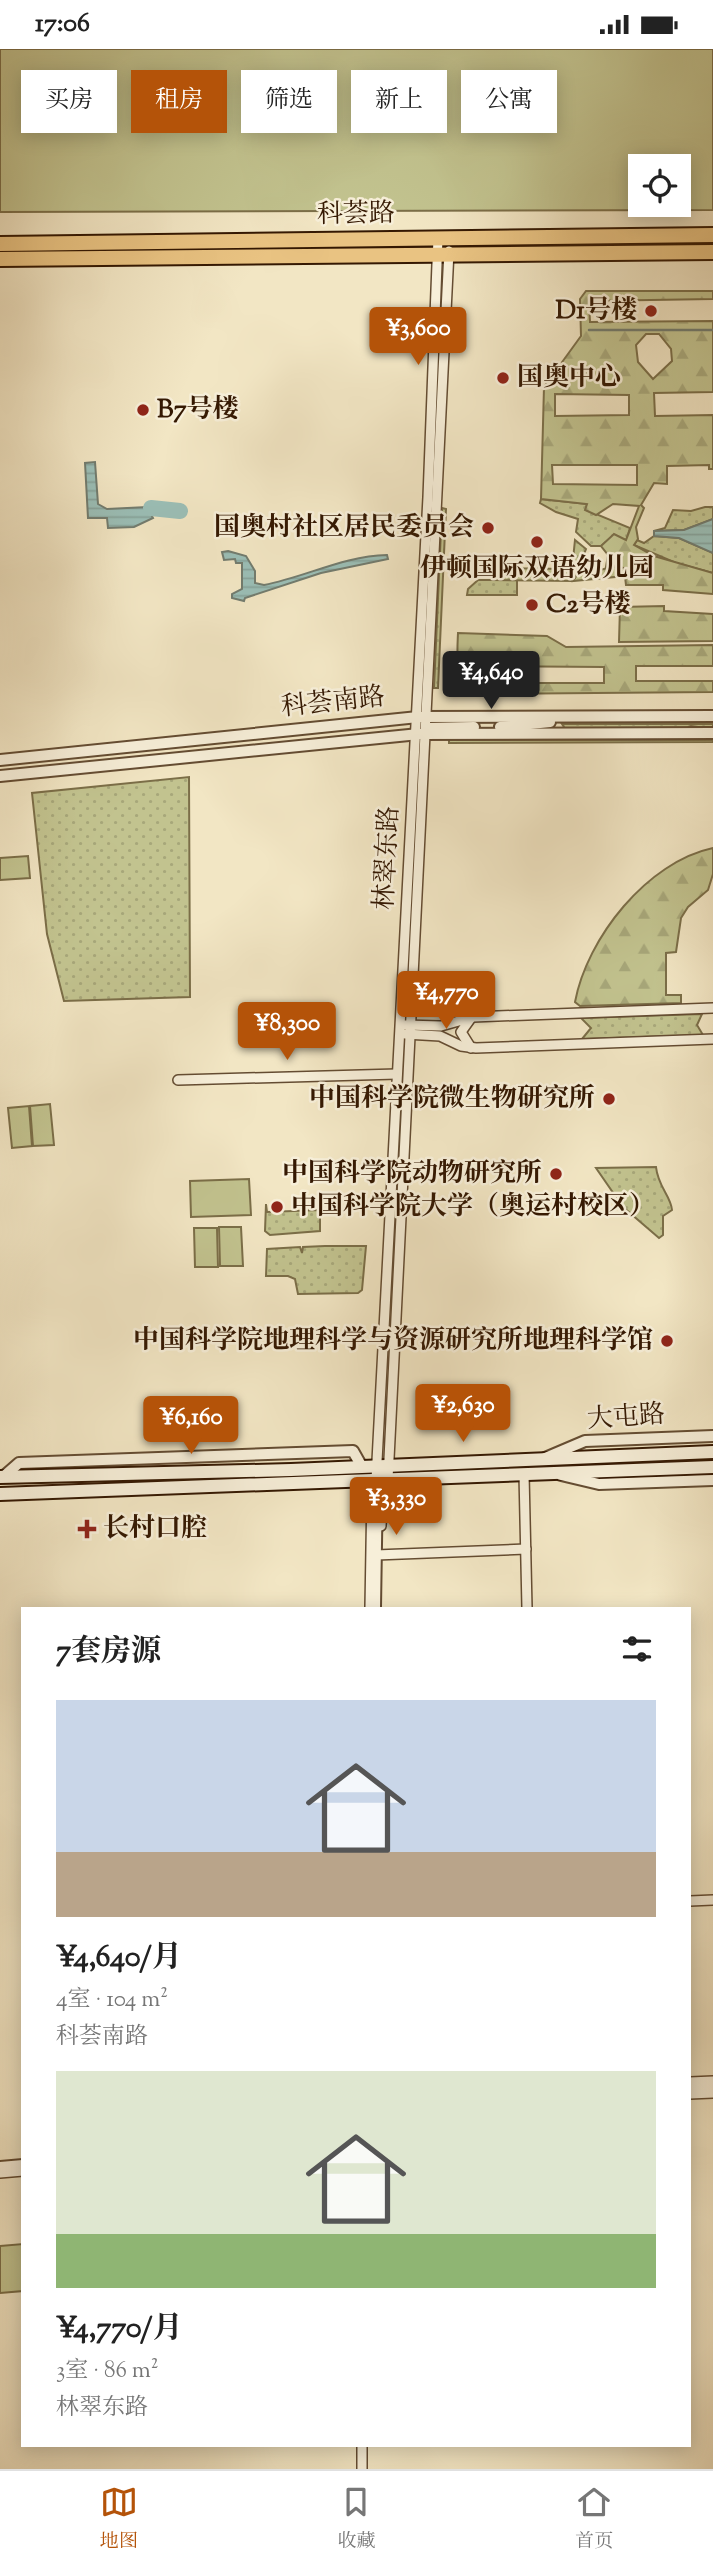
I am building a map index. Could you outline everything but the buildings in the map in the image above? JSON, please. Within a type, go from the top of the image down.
[{"type":"main road","name":"科荟路","points":[[0,244],[713,235]]},
{"type":"main road","name":"科荟路","points":[[0,259],[713,252]]},
{"type":"main road","name":"大屯路","points":[[1,1477],[376,1466],[713,1452]]},
{"type":"main road","points":[[376,1466],[379,1480]]},
{"type":"main road","name":"大屯路","points":[[0,1494],[713,1467]]},
{"type":"street","name":"林翠东路","points":[[376,1466],[404,1030],[443,238]]},
{"type":"street","name":"科荟南路","points":[[0,760],[419,726],[570,717],[713,716]]},
{"type":"street","name":"科荟南路","points":[[0,776],[419,726],[713,733]]},
{"type":"street","points":[[404,1030],[441,1026],[472,1017],[713,1008]]},
{"type":"street","points":[[471,1048],[461,1032],[472,1017]]},
{"type":"street","name":"林翠东路","points":[[376,1466],[397,1074],[404,1030]]},
{"type":"street","points":[[404,1030],[445,1036],[461,1046],[471,1048],[713,1039]]},
{"type":"street","points":[[178,1080],[397,1074]]},
{"type":"street","name":"大屯路","points":[[545,1458],[585,1441],[713,1436]]},
{"type":"street","name":"大屯路","points":[[552,1473],[599,1484],[713,1480]]},
{"type":"street","points":[[524,1474],[527,1607]]},
{"type":"street","points":[[375,1607],[379,1480]]},
{"type":"street","points":[[375,1607],[379,1480]]},
{"type":"street","points":[[378,1555],[526,1549]]},
{"type":"street","points":[[691,1901],[713,1900]]},
{"type":"street","points":[[691,2082],[713,2081]]},
{"type":"street","points":[[691,2088],[713,2088]]},
{"type":"street","points":[[691,2094],[713,2093]]},
{"type":"street","points":[[0,2165],[21,2163]]},
{"type":"street","points":[[0,2173],[21,2171]]},
{"type":"street","points":[[362,2447],[362,2469]]},
{"type":"green space","points":[[0,49],[713,49],[713,210],[691,210],[691,154],[628,154],[628,210],[0,212]]},
{"type":"green space","points":[[586,291],[713,291],[713,299],[589,301],[590,322],[713,321],[713,392],[654,393],[655,416],[713,415],[713,469],[709,469],[709,465],[667,466],[667,484],[654,483],[641,505],[644,508],[636,527],[638,539],[634,545],[654,556],[713,573],[713,594],[663,590],[663,585],[626,585],[624,568],[612,565],[606,567],[608,555],[601,546],[614,534],[626,540],[639,506],[613,504],[596,515],[585,510],[587,504],[541,499],[544,387],[581,336],[580,299]],"holes":[[[646,334],[659,334],[671,349],[672,361],[653,379],[638,362],[636,345]],[[555,394],[629,395],[629,415],[555,416]],[[552,465],[637,465],[637,485],[553,484]]]},
{"type":"green space","points":[[541,499],[587,504],[586,510],[630,528],[626,541],[614,535],[601,546],[591,546],[576,532],[578,519],[556,512],[540,503]]},
{"type":"green space","points":[[713,507],[713,519],[684,530],[654,531],[665,528],[673,510],[691,511]]},
{"type":"green space","points":[[442,508],[446,509],[438,688],[434,688]]},
{"type":"green space","points":[[654,536],[679,538],[713,553],[713,573],[676,563],[634,545],[637,540],[644,543]]},
{"type":"green space","points":[[575,540],[586,549],[582,559],[588,570],[619,567],[624,568],[625,576],[573,581],[579,570],[572,569]]},
{"type":"green space","points":[[492,568],[580,570],[573,581],[492,580]]},
{"type":"green space","points":[[478,580],[517,580],[517,595],[467,595],[468,589]]},
{"type":"green space","points":[[664,606],[664,611],[713,614],[713,641],[619,642],[620,607]]},
{"type":"green space","points":[[458,633],[547,636],[566,647],[713,645],[713,666],[636,666],[636,681],[713,681],[713,692],[478,694],[461,675]],"holes":[[[475,666],[604,667],[604,683],[475,683]]]},
{"type":"green space","points":[[562,724],[713,724],[713,729],[691,726],[683,730],[566,730]]},
{"type":"green space","points":[[449,740],[713,740],[713,742],[449,743]]},
{"type":"green space","points":[[189,777],[190,997],[64,1001],[47,934],[32,793]]},
{"type":"green space","points":[[713,848],[713,874],[708,890],[688,907],[681,918],[676,952],[666,953],[666,995],[681,995],[681,1003],[580,1006],[575,1002],[592,953],[624,906],[643,886],[665,869],[689,856]]},
{"type":"green space","points":[[28,856],[30,878],[0,880],[0,858]]},
{"type":"green space","points":[[702,1014],[697,1025],[703,1035],[582,1039],[591,1028],[581,1018]]},
{"type":"green space","points":[[50,1104],[54,1145],[33,1146],[30,1106]]},
{"type":"green space","points":[[29,1106],[32,1146],[12,1148],[8,1108]]},
{"type":"green space","points":[[656,1167],[672,1210],[663,1216],[663,1235],[659,1238],[623,1207],[596,1168]]},
{"type":"green space","points":[[249,1179],[251,1215],[191,1217],[190,1181]]},
{"type":"green space","points":[[266,1204],[267,1212],[320,1210],[320,1231],[270,1235],[265,1231]]},
{"type":"green space","points":[[219,1227],[241,1227],[243,1266],[220,1266]]},
{"type":"green space","points":[[194,1228],[217,1228],[218,1267],[195,1267]]},
{"type":"green space","points":[[366,1246],[362,1290],[358,1293],[298,1294],[295,1279],[288,1276],[266,1276],[267,1249],[300,1247],[302,1253],[303,1247]]},
{"type":"green space","points":[[21,2244],[21,2291],[0,2293],[0,2246]]},
{"type":"water","points":[[95,462],[98,504],[107,509],[147,507],[153,518],[134,527],[108,528],[107,518],[88,518],[85,463]]},
{"type":"water","points":[[713,519],[713,553],[679,538],[654,536],[654,531],[684,530]]},
{"type":"water","points":[[222,552],[246,556],[255,571],[255,583],[264,585],[355,559],[387,555],[388,559],[321,573],[245,598],[244,601],[232,598],[232,594],[242,589],[242,563],[236,563],[235,559],[224,560]]},
{"type":"waterway","points":[[589,330],[713,330]]},
{"type":"waterway","points":[[151,508],[180,511]]},
{"type":"place","name":"D1号楼","points":[[651,311]]},
{"type":"place","name":"国奥中心","points":[[503,378]]},
{"type":"place","name":"B7号楼","points":[[143,410]]},
{"type":"place","name":"国奥村社区居民委员会","points":[[488,528]]},
{"type":"place","name":"伊顿国际双语幼儿园","points":[[537,542]]},
{"type":"place","name":"C2号楼","points":[[532,605]]},
{"type":"place","name":"中国科学院微生物研究所","points":[[609,1099]]},
{"type":"place","name":"中国科学院动物研究所","points":[[556,1174]]},
{"type":"place","name":"中国科学院大学（奥运村校区）","points":[[277,1207]]},
{"type":"place","name":"中国科学院地理科学与资源研究所地理科学馆","points":[[667,1341]]},
{"type":"place","name":"长村口腔","points":[[87,1529]]}]
